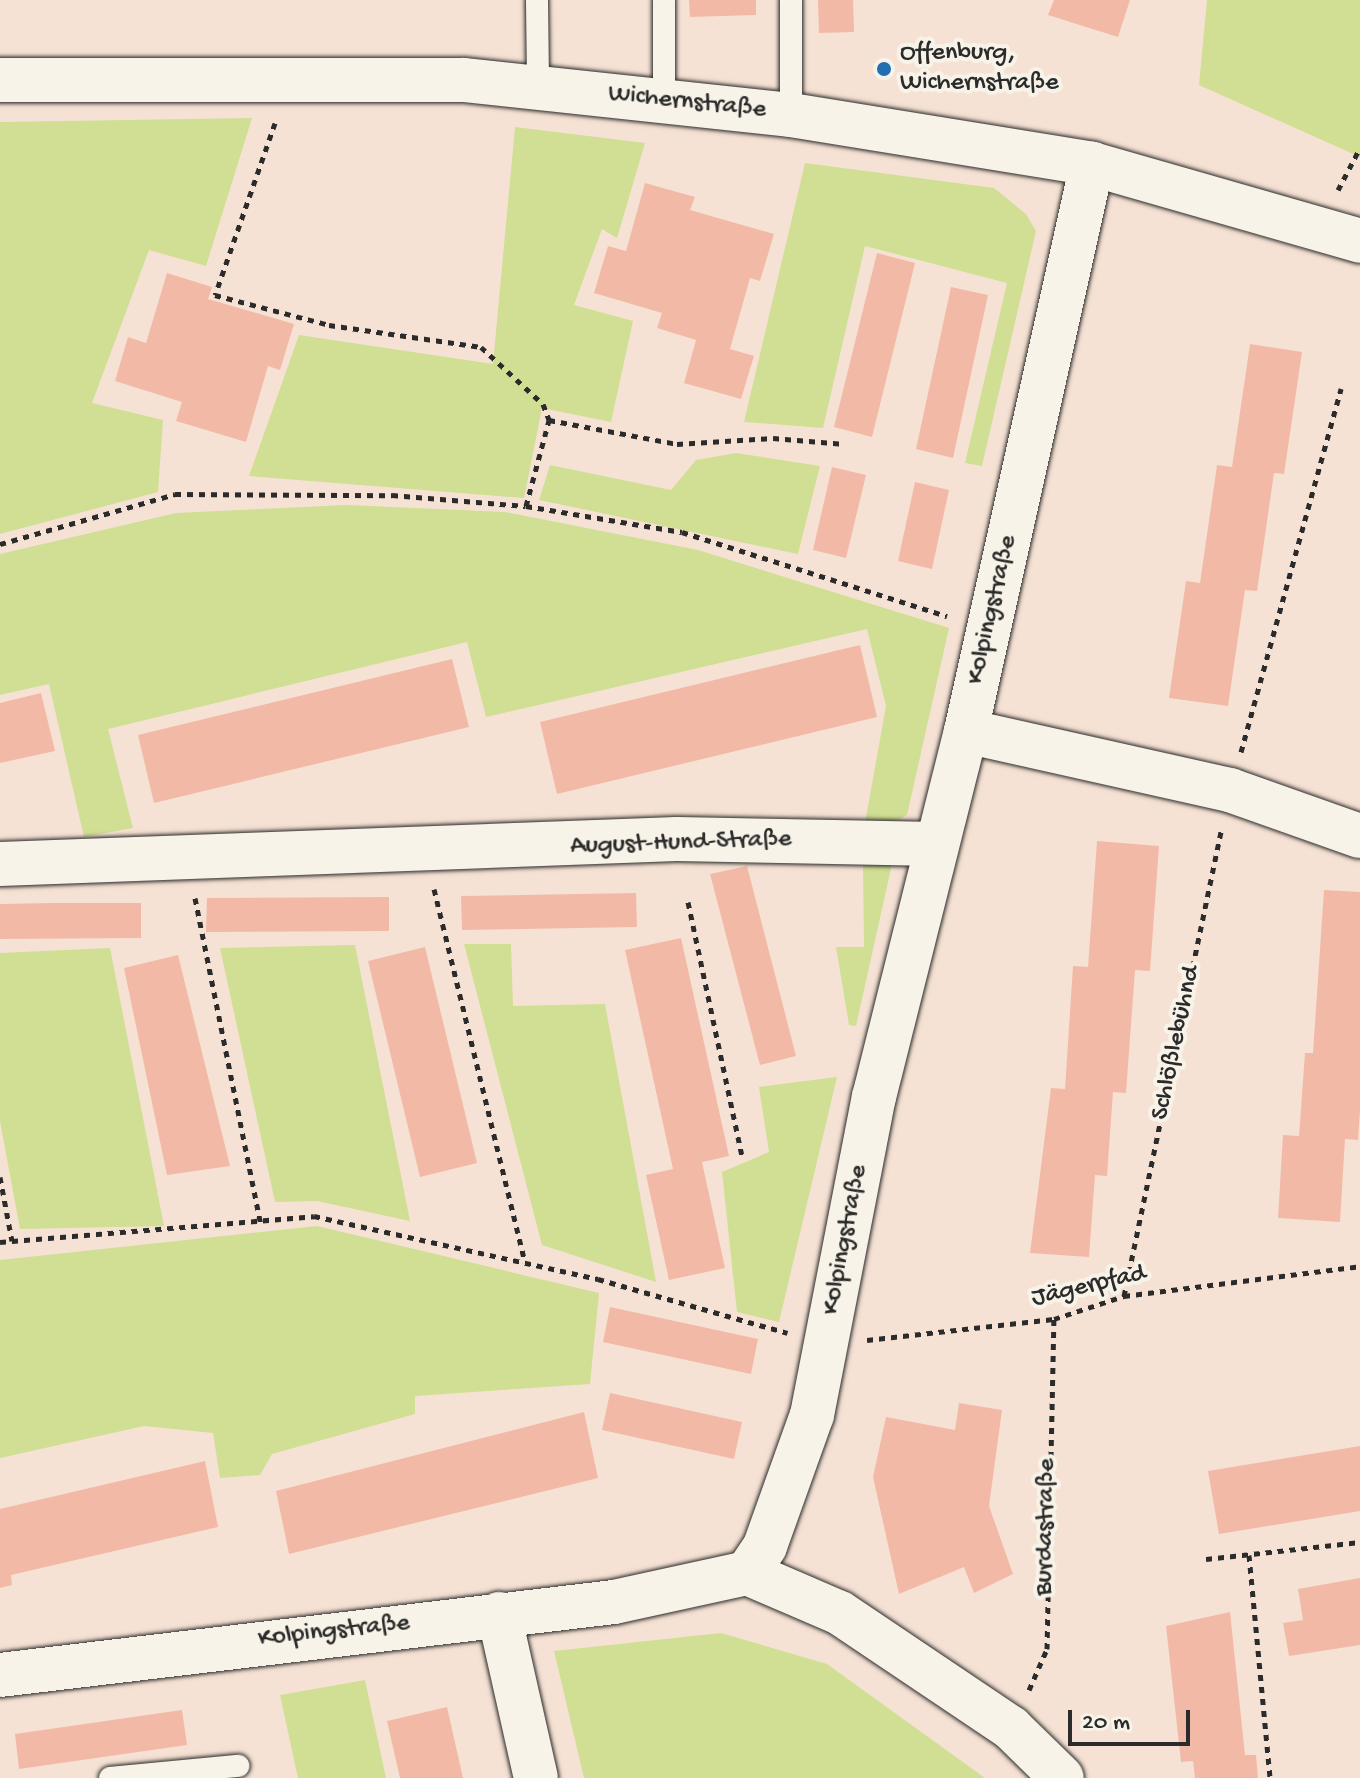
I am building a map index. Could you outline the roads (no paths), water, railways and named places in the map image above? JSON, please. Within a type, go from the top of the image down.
[{"type":"street","name":"Wichernstraße","points":[[0,80],[291,75],[538,86],[664,100],[791,115],[1092,164],[1341,234]]},
{"type":"street","name":"Kolpingstraße","points":[[0,1675],[614,1602],[747,1573],[788,1488],[826,1344],[874,1097],[966,731],[986,629],[1092,164]]},
{"type":"street","points":[[966,731],[1230,790],[1360,836]]},
{"type":"street","name":"August-Hund-Straße","points":[[0,864],[188,861],[677,839],[937,844]]},
{"type":"street","points":[[747,1573],[840,1613],[1011,1728],[1062,1778]]},
{"type":"street","points":[[499,1614],[536,1778]]},
{"type":"lane","points":[[537,0],[538,86]]},
{"type":"lane","points":[[664,0],[664,100]]},
{"type":"lane","points":[[791,0],[791,115]]},
{"type":"lane","points":[[110,1778],[238,1766]]},
{"type":"place","name":"Offenburg, Wichernstraße","points":[[884,69]]}]
